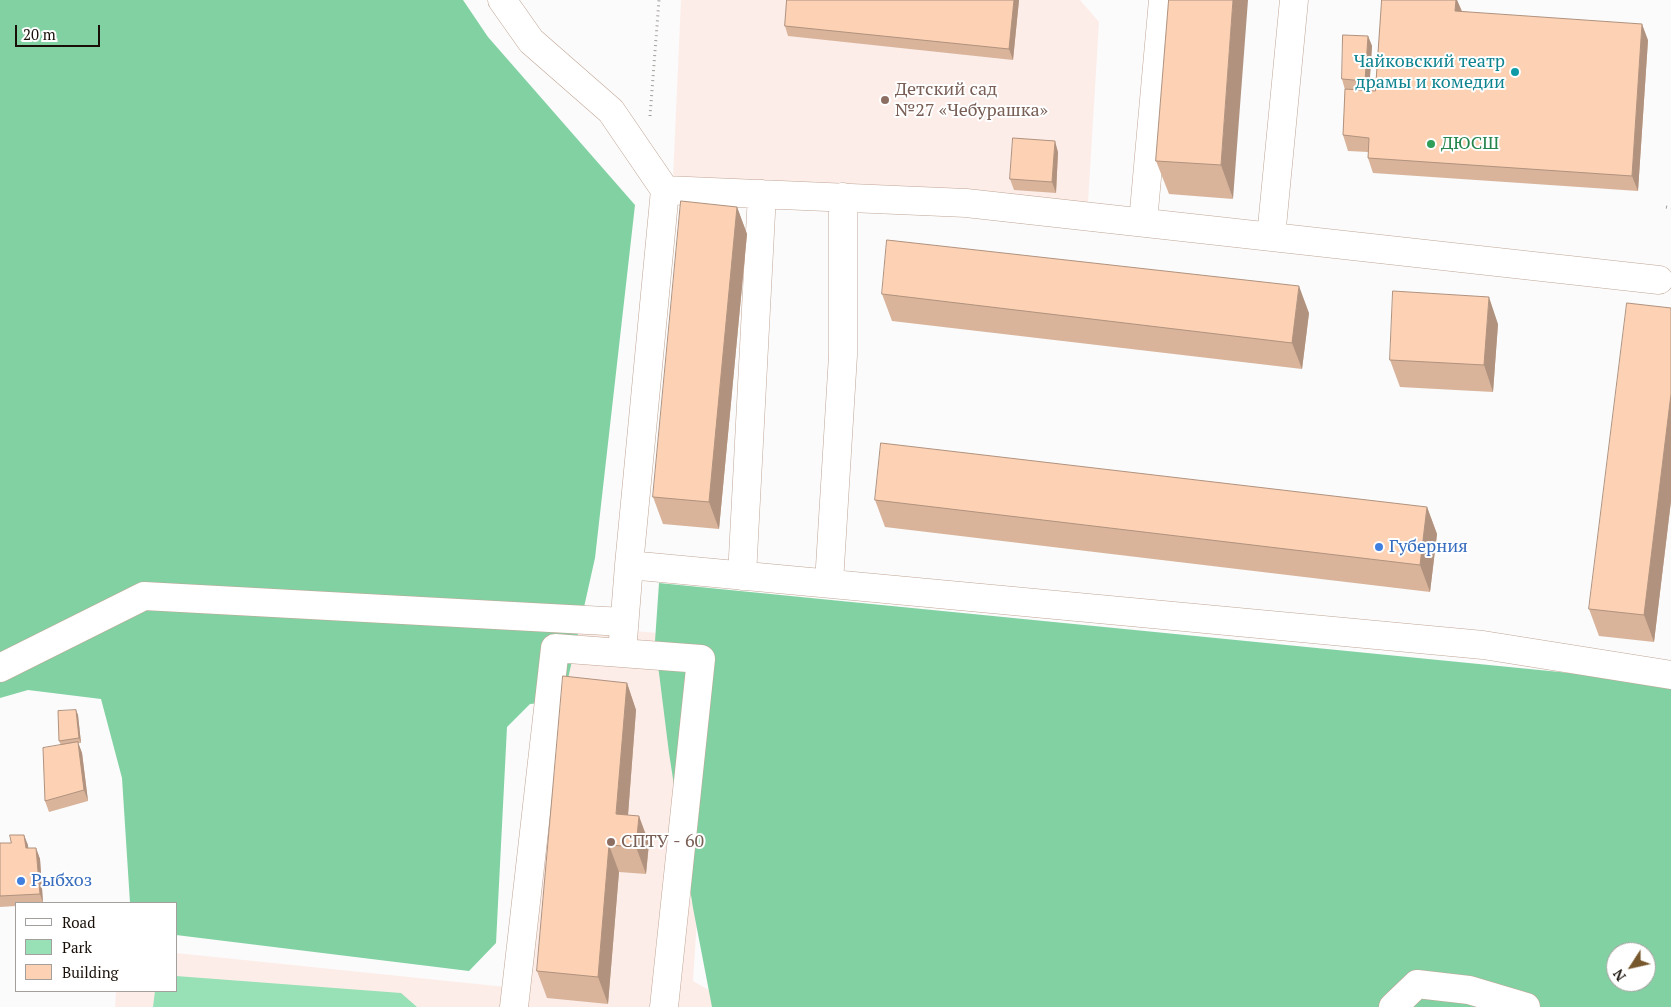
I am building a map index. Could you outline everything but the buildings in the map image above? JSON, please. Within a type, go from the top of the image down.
[{"type":"lane","points":[[502,0],[531,41],[610,111],[665,190],[622,653]]},
{"type":"lane","points":[[1143,222],[1163,0]]},
{"type":"lane","points":[[1271,237],[1294,0]]},
{"type":"lane","points":[[665,190],[966,203],[1658,280]]},
{"type":"lane","points":[[742,576],[762,194]]},
{"type":"lane","points":[[829,584],[843,355],[843,197]]},
{"type":"lane","points":[[629,565],[1483,645],[1671,675]]},
{"type":"lane","points":[[0,668],[144,596],[624,622]]},
{"type":"lane","points":[[514,1007],[555,648],[701,659],[668,1003]]},
{"type":"lane","points":[[1393,1007],[1417,984],[1469,990],[1526,1007]]},
{"type":"path","points":[[646,161],[659,0]]},
{"type":"path","points":[[1666,207],[1671,208]]},
{"type":"shaded area","name":"Детский сад №27 «Чебурашка»","points":[[681,0],[1080,0],[1099,22],[1088,203],[673,178]]},
{"type":"shaded area","name":"СПТУ - 60","points":[[542,623],[715,638],[693,981],[716,994],[723,1007],[115,1007],[116,992],[178,992],[178,953],[506,987]]},
{"type":"green space","points":[[0,0],[463,0],[488,37],[635,205],[595,558],[563,701],[530,704],[507,727],[496,943],[469,971],[178,935],[178,902],[130,902],[122,778],[101,699],[28,690],[0,698]]},
{"type":"green space","points":[[659,583],[1671,683],[1671,1007],[712,1007],[693,908],[669,753],[655,641]]},
{"type":"green space","points":[[178,976],[401,993],[417,1007],[153,1007],[155,992],[178,992]]},
{"type":"place","name":"Чайковский театр драмы и комедии","points":[[1515,72]]},
{"type":"place","name":"Детский сад №27 «Чебурашка»","points":[[885,100]]},
{"type":"place","name":"ДЮСШ","points":[[1431,144]]},
{"type":"place","name":"Губерния","points":[[1379,547]]},
{"type":"place","name":"СПТУ - 60","points":[[611,842]]},
{"type":"place","name":"Рыбхоз","points":[[21,881]]}]
